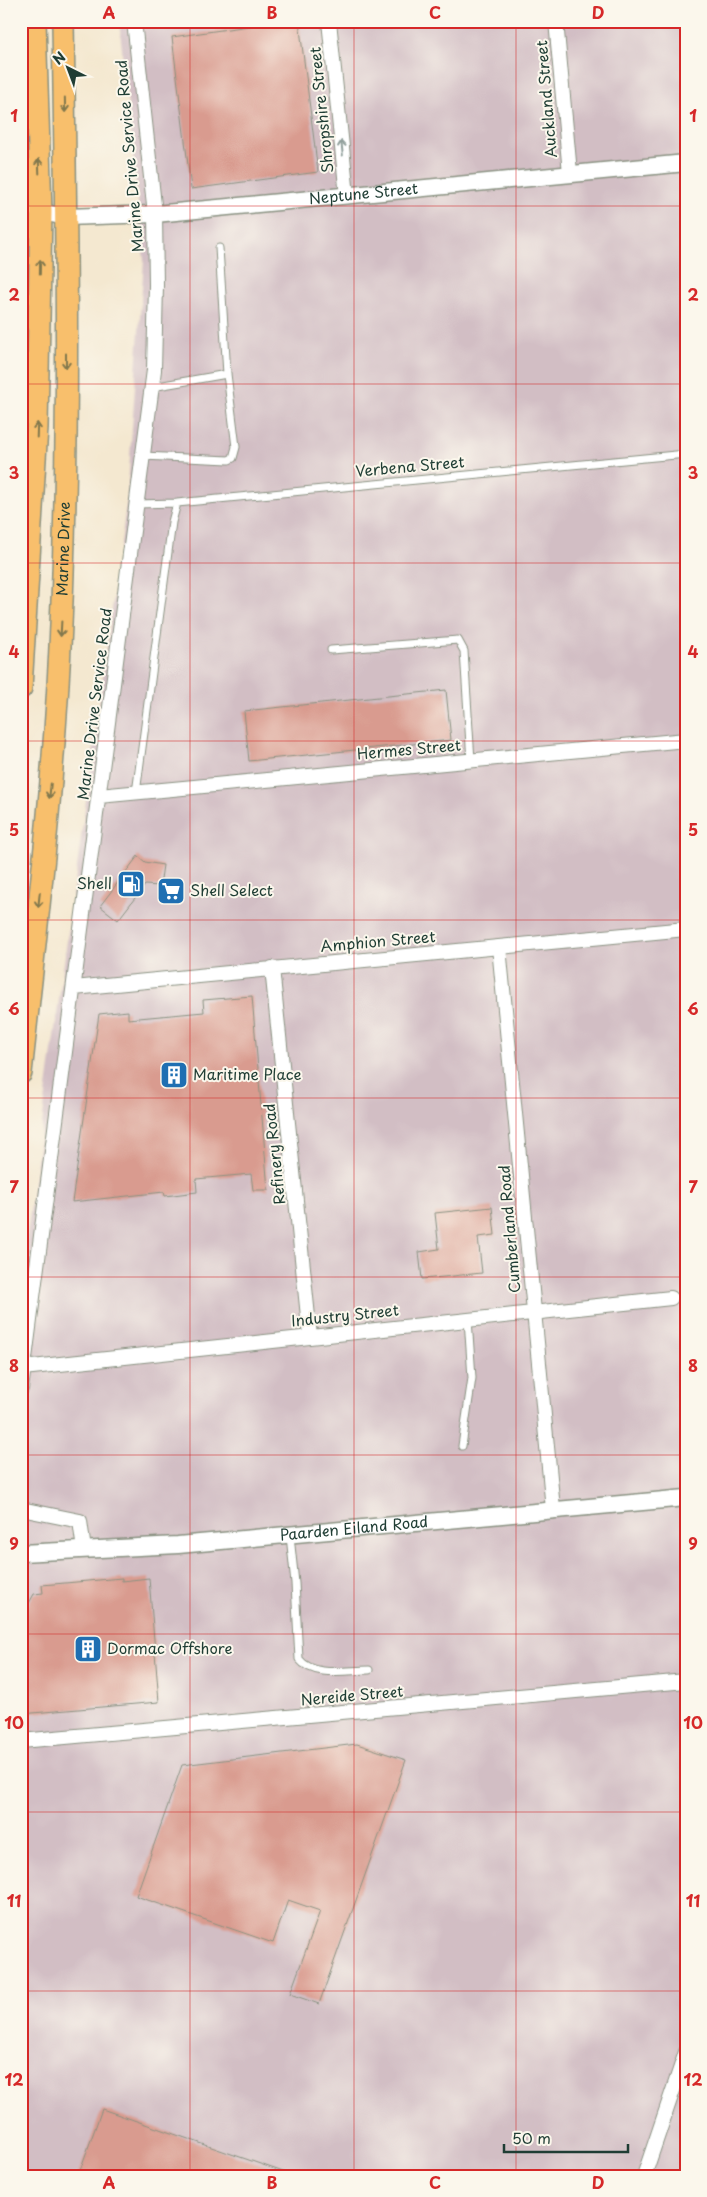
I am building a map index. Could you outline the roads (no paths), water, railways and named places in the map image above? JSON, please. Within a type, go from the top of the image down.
[{"type":"main road","points":[[21,688],[38,427],[31,211],[35,21]]},
{"type":"main road","name":"Marine Drive","points":[[21,1073],[52,773],[61,627],[67,458],[63,21]]},
{"type":"street","name":"Marine Drive Service Road","points":[[21,1389],[154,370],[155,214],[134,21]]},
{"type":"street","name":"Shropshire Street","points":[[329,21],[346,196]]},
{"type":"street","name":"Auckland Street","points":[[556,21],[570,173]]},
{"type":"street","name":"Neptune Street","points":[[31,211],[66,217],[155,214],[686,163]]},
{"type":"street","name":"Hermes Street","points":[[99,796],[686,740]]},
{"type":"street","name":"Amphion Street","points":[[74,988],[686,929]]},
{"type":"street","name":"Cumberland Road","points":[[499,947],[553,1509]]},
{"type":"street","name":"Refinery Road","points":[[272,968],[310,1336]]},
{"type":"street","name":"Industry Street","points":[[24,1368],[671,1298]]},
{"type":"street","name":"Paarden Eiland Road","points":[[21,1553],[178,1545],[686,1498]]},
{"type":"street","points":[[21,1509],[80,1521],[84,1550]]},
{"type":"street","name":"Nereide Street","points":[[21,1741],[686,1681]]},
{"type":"street","points":[[644,2176],[686,2052]]},
{"type":"lane","points":[[143,456],[229,460],[233,458],[236,446],[227,374],[219,248]]},
{"type":"lane","points":[[152,387],[227,374]]},
{"type":"lane","name":"Verbena Street","points":[[137,504],[177,503],[686,454]]},
{"type":"lane","points":[[136,793],[172,522],[177,503]]},
{"type":"lane","points":[[331,650],[458,640],[464,651],[471,761]]},
{"type":"lane","points":[[462,1446],[472,1378],[468,1319]]},
{"type":"lane","points":[[290,1535],[295,1582],[299,1659],[304,1666],[313,1670],[369,1670]]},
{"type":"place","name":"Shell","points":[[131,884]]},
{"type":"place","name":"Shell Select","points":[[171,891]]},
{"type":"place","name":"Maritime Place","points":[[174,1075]]},
{"type":"place","name":"Dormac Offshore","points":[[88,1649]]}]
